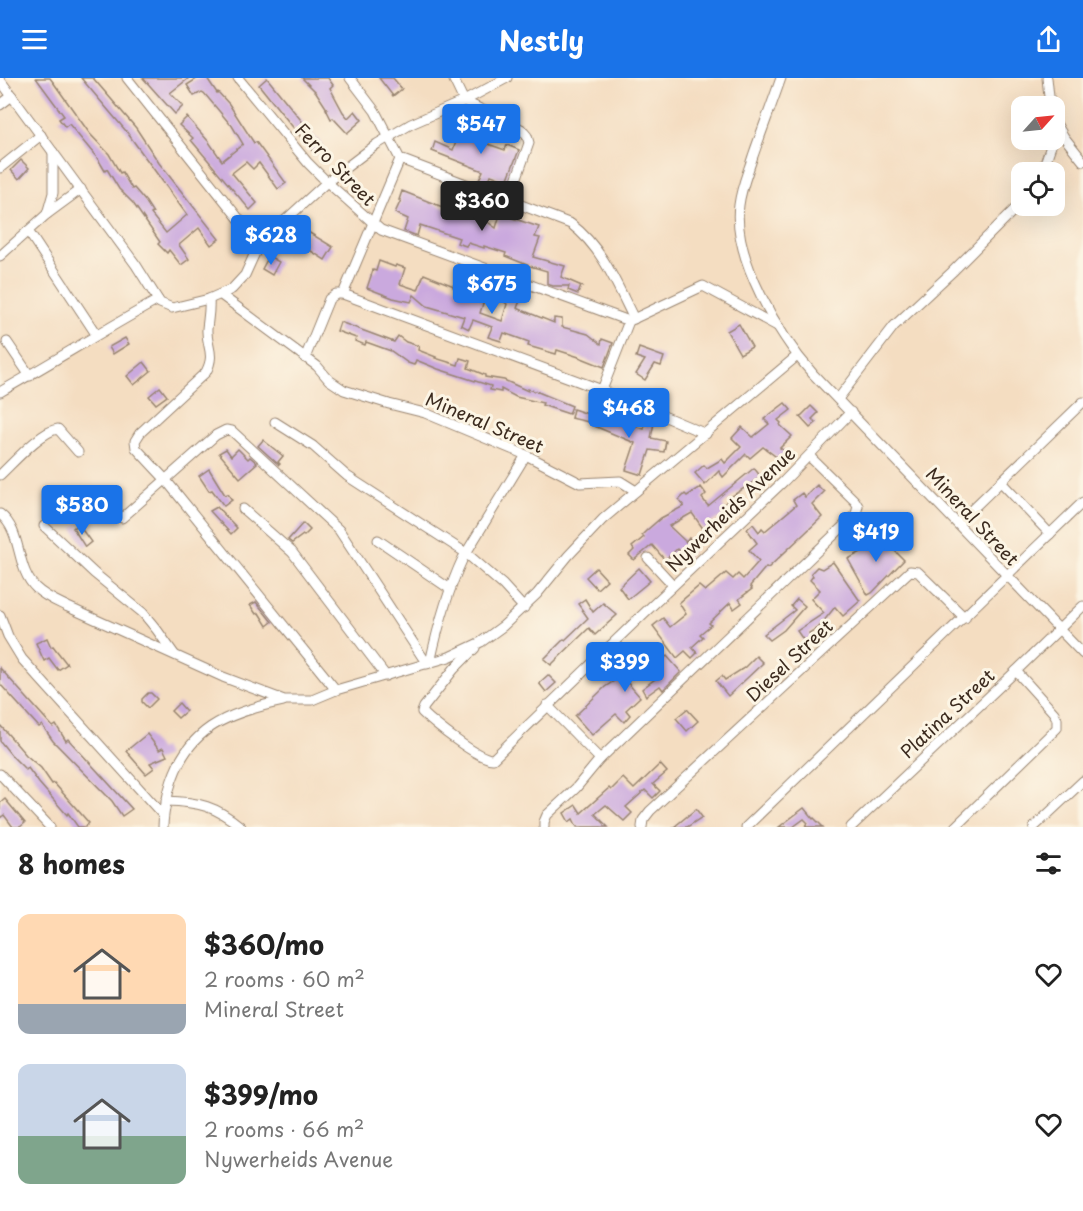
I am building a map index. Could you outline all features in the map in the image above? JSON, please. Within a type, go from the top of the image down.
[{"type":"street","points":[[127,78],[259,244]]},
{"type":"street","name":"Ferro Street","points":[[238,78],[301,155],[374,225],[400,159]]},
{"type":"street","points":[[350,78],[375,111],[400,159],[565,221],[580,231],[607,267],[632,320]]},
{"type":"street","points":[[453,78],[461,103],[521,129],[527,136],[529,143],[509,200]]},
{"type":"street","points":[[0,80],[141,272],[158,300],[162,305],[172,308],[221,295],[239,283],[259,244],[327,182],[388,136],[461,103],[507,78]]},
{"type":"street","points":[[163,827],[166,801],[176,767],[199,735],[239,712],[284,700],[312,700],[336,690],[449,657],[481,642],[524,608],[591,531],[797,356],[778,327],[746,259],[738,222],[739,202],[743,188],[781,78]]},
{"type":"street","points":[[1047,78],[1049,96]]},
{"type":"street","points":[[0,105],[12,96]]},
{"type":"street","points":[[0,168],[41,135]]},
{"type":"street","points":[[1065,139],[1083,161]]},
{"type":"street","points":[[47,214],[54,183],[53,152]]},
{"type":"street","points":[[0,256],[47,214],[81,189]]},
{"type":"street","points":[[838,399],[894,326],[1011,213]]},
{"type":"street","points":[[343,294],[374,225],[390,234],[632,320]]},
{"type":"street","points":[[28,231],[96,334]]},
{"type":"street","points":[[602,390],[632,320],[697,287],[703,286],[778,327]]},
{"type":"street","points":[[305,358],[328,301],[333,296],[343,294],[602,390],[706,434]]},
{"type":"street","name":"Mineral Street","points":[[221,295],[317,366],[330,381],[344,390],[425,413],[526,455],[580,483],[620,481],[636,492]]},
{"type":"street","points":[[209,299],[210,312],[207,331],[211,362],[206,372],[140,434],[135,441],[136,448],[165,479],[336,690]]},
{"type":"street","points":[[0,392],[30,376],[96,334],[158,300]]},
{"type":"street","points":[[6,342],[30,376]]},
{"type":"street","name":"Mineral Street","points":[[797,356],[1083,654]]},
{"type":"street","points":[[958,523],[1083,402]]},
{"type":"street","name":"Nywerheids Avenue","points":[[481,642],[454,669],[422,712],[477,754],[489,760],[497,757],[547,705],[809,456],[851,412]]},
{"type":"street","points":[[275,422],[313,446],[347,476],[466,553],[503,585],[524,608]]},
{"type":"street","points":[[0,475],[45,434],[55,429],[58,429],[78,452]]},
{"type":"street","points":[[122,518],[216,435],[232,430],[339,530],[428,664]]},
{"type":"street","points":[[428,664],[438,624],[466,553],[526,455]]},
{"type":"street","name":"Nywerheids Avenue","points":[[600,759],[856,514],[858,506],[855,501],[809,456]]},
{"type":"street","points":[[1001,482],[1050,534]]},
{"type":"street","points":[[746,827],[1008,577],[1083,502]]},
{"type":"street","points":[[243,509],[292,552],[386,676]]},
{"type":"street","points":[[0,514],[11,527],[24,569],[36,588],[68,607],[223,677],[284,700]]},
{"type":"street","points":[[44,526],[94,573],[143,613],[174,654]]},
{"type":"street","points":[[378,540],[450,589]]},
{"type":"street","name":"Nywerheids Avenue","points":[[648,558],[673,585]]},
{"type":"street","name":"Diesel Street","points":[[642,827],[645,816],[650,811],[910,571],[918,572],[965,618]]},
{"type":"street","points":[[1016,671],[1083,606]]},
{"type":"street","points":[[0,615],[8,636],[22,659],[163,815]]},
{"type":"street","name":"Platina Street","points":[[851,827],[1016,671],[1054,713],[1057,728],[957,827]]},
{"type":"street","points":[[544,827],[547,814],[576,788],[600,759],[547,705]]},
{"type":"street","points":[[0,774],[50,827]]},
{"type":"street","points":[[1034,827],[1082,783]]},
{"type":"street","points":[[166,801],[194,802],[205,805],[220,811],[241,827]]},
{"type":"building","points":[[36,78],[50,78],[90,134],[109,154],[132,189],[134,188],[146,202],[153,213],[151,214],[166,233],[187,215],[126,131],[81,78],[93,78],[136,128],[159,163],[219,239],[211,245],[199,228],[179,245],[189,259],[181,265],[169,250],[167,253],[158,244],[160,242],[133,203],[119,189],[107,169],[105,171],[69,124],[65,127],[59,119],[64,116]]},
{"type":"building","points":[[143,78],[189,78],[170,93],[183,106],[175,114]]},
{"type":"building","points":[[198,78],[207,78],[217,93],[229,104],[254,143],[256,142],[286,183],[278,189],[259,163],[253,169],[246,162],[232,173],[257,203],[250,210],[191,140],[193,138],[179,125],[187,117],[222,161],[243,144],[231,124],[204,93],[194,96],[187,85]]},
{"type":"building","points":[[267,78],[324,149],[315,155],[259,85]]},
{"type":"building","points":[[302,78],[328,78],[333,85],[330,88],[343,112],[348,118],[355,111],[362,120],[347,133],[333,118],[331,119],[316,92]]},
{"type":"building","points":[[379,78],[393,78],[402,89],[393,96]]},
{"type":"building","points":[[477,124],[491,129],[485,143],[505,150],[507,145],[519,150],[507,181],[491,175],[487,185],[478,182],[483,171],[432,151],[435,142],[453,150],[459,134],[471,139]]},
{"type":"building","points":[[21,160],[29,168],[19,179],[11,170]]},
{"type":"building","points":[[402,191],[450,210],[454,196],[474,202],[471,210],[496,228],[502,208],[509,210],[507,214],[513,216],[512,218],[539,227],[535,237],[540,238],[533,257],[565,266],[561,277],[584,287],[581,286],[578,294],[568,290],[569,286],[547,284],[547,271],[484,246],[484,248],[468,243],[466,246],[457,243],[459,238],[420,225],[417,236],[404,231],[408,219],[395,213]]},
{"type":"building","points":[[308,232],[333,247],[325,260],[300,244]]},
{"type":"building","points":[[269,256],[279,262],[272,275],[262,269]]},
{"type":"building","points":[[379,261],[405,268],[400,284],[418,290],[424,274],[453,287],[485,297],[480,313],[502,321],[507,304],[491,293],[495,287],[506,294],[505,296],[520,301],[517,308],[554,323],[554,318],[562,319],[562,327],[588,334],[601,344],[602,339],[613,343],[604,367],[557,350],[556,354],[528,346],[529,342],[504,333],[501,341],[488,337],[492,327],[473,320],[469,329],[461,325],[464,317],[427,306],[414,295],[411,302],[367,288],[373,270],[376,271]]},
{"type":"building","points":[[340,322],[394,342],[398,336],[406,342],[419,346],[418,350],[458,365],[460,358],[470,361],[468,368],[485,377],[504,380],[572,406],[569,414],[542,405],[543,403],[516,397],[501,389],[501,392],[490,390],[491,386],[416,360],[414,365],[408,363],[391,351],[366,342],[365,345],[355,341],[356,338],[337,331]]},
{"type":"building","points":[[739,324],[752,347],[740,354],[727,331]]},
{"type":"building","points":[[125,338],[129,344],[113,354],[109,347]]},
{"type":"building","points":[[639,348],[664,357],[661,366],[655,364],[645,380],[636,374],[645,360],[636,357]]},
{"type":"building","points":[[144,362],[151,371],[134,385],[127,376]]},
{"type":"building","points":[[160,387],[167,396],[156,404],[149,396]]},
{"type":"building","points":[[785,403],[791,410],[778,420],[792,436],[780,448],[789,454],[783,462],[763,447],[750,458],[746,454],[723,477],[719,471],[705,485],[695,473],[704,465],[707,468],[722,459],[725,463],[741,447],[732,438],[742,427],[753,437],[769,424],[764,419]]},
{"type":"building","points":[[811,406],[818,413],[812,419],[816,423],[810,428],[800,417]]},
{"type":"building","points":[[573,409],[615,423],[616,421],[644,429],[645,422],[654,423],[651,438],[666,441],[664,452],[650,450],[642,475],[626,470],[635,443],[592,425],[593,423],[571,418]]},
{"type":"building","points":[[263,440],[283,456],[278,462],[279,465],[258,446]]},
{"type":"building","points":[[226,449],[231,456],[238,449],[248,459],[250,457],[257,463],[240,478],[219,453]]},
{"type":"building","points":[[754,468],[761,477],[732,496],[722,506],[727,514],[710,523],[711,525],[704,530],[692,513],[669,526],[686,542],[689,538],[697,546],[686,558],[677,549],[665,560],[652,545],[634,560],[629,555],[634,550],[632,547],[644,537],[642,535],[647,530],[661,518],[684,506],[679,500],[685,494],[687,496],[701,487],[706,494],[702,498],[708,506]]},
{"type":"building","points":[[209,469],[225,495],[228,494],[232,500],[224,506],[212,490],[209,491],[199,476]]},
{"type":"building","points":[[817,485],[824,492],[812,504],[822,517],[768,568],[766,567],[750,586],[752,589],[739,599],[742,603],[734,609],[730,603],[709,623],[711,625],[700,634],[703,637],[692,647],[697,653],[692,658],[685,651],[677,658],[653,626],[663,618],[670,627],[686,614],[679,603],[699,586],[705,591],[726,573],[733,579],[738,574],[743,579],[759,561],[749,550],[757,543],[747,529],[753,524],[759,532],[762,528],[765,531],[796,505],[793,500],[802,493],[805,497]]},
{"type":"building","points":[[217,507],[237,528],[231,534],[210,511]]},
{"type":"building","points":[[303,523],[310,530],[292,543],[288,540]]},
{"type":"building","points":[[78,524],[91,542],[85,547],[73,528]]},
{"type":"building","points":[[882,532],[904,560],[868,595],[848,559],[863,551],[861,549]]},
{"type":"building","points":[[833,562],[860,601],[843,616],[835,607],[819,627],[809,633],[811,637],[804,641],[797,631],[824,613],[811,599],[820,590],[810,580],[813,576],[811,573],[817,567],[822,569]]},
{"type":"building","points":[[596,568],[607,580],[597,589],[586,577]]},
{"type":"building","points":[[639,568],[650,581],[628,599],[619,587]]},
{"type":"building","points":[[585,599],[593,612],[603,603],[617,615],[595,635],[589,628],[551,665],[544,659],[588,618],[578,604]]},
{"type":"building","points":[[797,599],[805,606],[784,630],[770,640],[764,634],[795,610],[791,606]]},
{"type":"building","points":[[256,602],[272,622],[267,626],[259,613],[256,614],[250,605]]},
{"type":"building","points":[[47,638],[51,647],[53,646],[67,664],[58,670],[49,658],[44,661],[36,643]]},
{"type":"building","points":[[635,647],[657,664],[667,656],[681,672],[663,690],[660,686],[646,696],[642,689],[655,679],[645,664],[627,682],[640,697],[626,710],[630,715],[624,722],[616,714],[592,735],[575,716],[636,660],[639,656]]},
{"type":"building","points":[[756,656],[763,663],[728,696],[716,681],[722,676],[725,680],[744,668]]},
{"type":"building","points":[[0,668],[53,727],[56,725],[66,741],[68,739],[132,809],[122,816],[112,801],[53,741],[42,725],[39,727],[0,684]]},
{"type":"building","points":[[548,675],[556,683],[546,692],[539,683]]},
{"type":"building","points":[[148,693],[157,699],[148,708],[142,699]]},
{"type":"building","points":[[179,703],[186,711],[178,718],[171,711]]},
{"type":"building","points":[[687,709],[698,721],[687,731],[676,718]]},
{"type":"building","points":[[0,725],[89,823],[85,827],[78,827],[28,768],[26,770],[12,756],[0,741]]},
{"type":"building","points":[[147,734],[159,750],[163,748],[167,756],[150,763],[154,768],[146,774],[126,751]]},
{"type":"building","points":[[660,764],[667,772],[653,784],[660,791],[653,798],[645,790],[626,807],[632,813],[624,821],[606,805],[595,814],[608,827],[577,827],[573,819],[569,822],[564,813],[576,805],[581,813],[623,778],[634,789]]},
{"type":"building","points":[[5,799],[25,823],[20,827],[13,827],[4,815],[0,818],[0,803]]},
{"type":"building","points":[[804,808],[823,827],[805,827],[808,823],[804,819],[793,827],[779,827]]},
{"type":"building","points":[[696,809],[702,817],[687,827],[674,827]]}]
